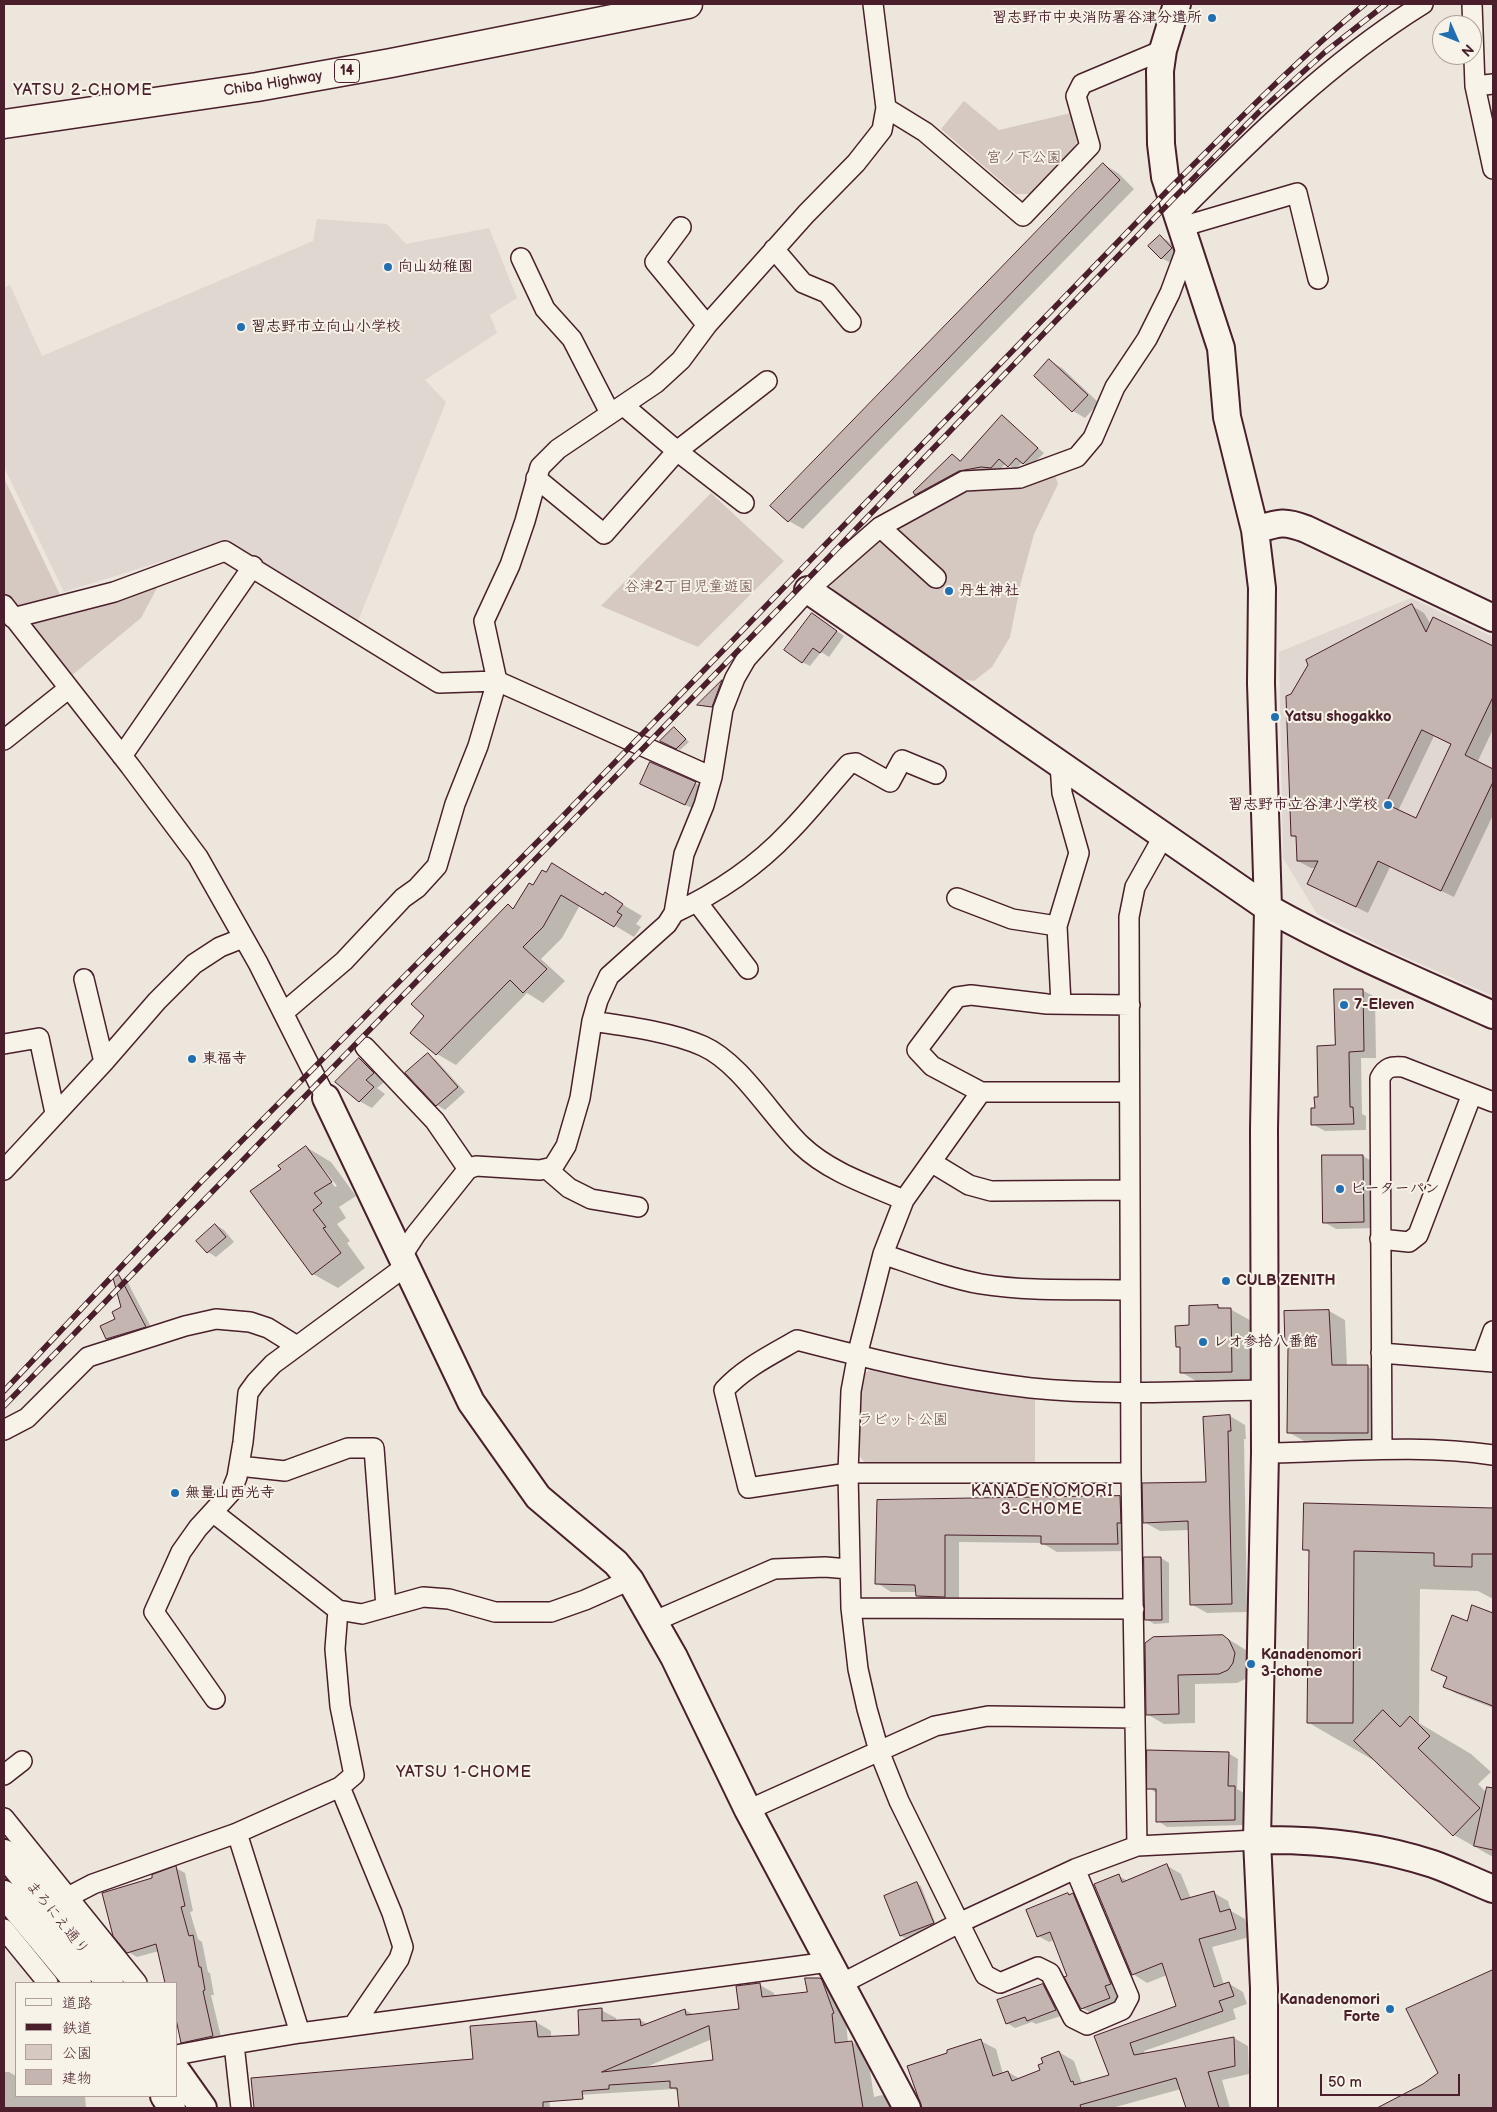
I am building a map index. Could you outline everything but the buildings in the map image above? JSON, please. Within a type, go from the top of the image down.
[{"type":"highway","name":"Chiba Highway","points":[[4,124],[277,84],[688,4]]},
{"type":"street","points":[[283,1013],[344,961],[403,898],[417,888],[437,866],[455,804],[478,746],[497,681],[484,621],[510,565],[540,467],[558,449],[656,383],[681,360],[774,249],[856,162],[882,130],[886,108],[873,4]]},
{"type":"street","points":[[1177,4],[1163,50],[1160,71],[1161,144],[1165,177],[1221,348],[1227,417],[1255,530],[1262,588],[1261,683],[1268,908],[1264,1129],[1265,1453],[1257,1840],[1264,1988],[1264,2108]]},
{"type":"street","points":[[216,1699],[154,1612],[181,1552],[198,1528],[214,1513],[231,1492],[239,1466],[248,1393],[272,1364],[404,1261],[416,1234],[468,1169],[476,1166],[547,1169],[553,1167],[566,1146],[580,1098],[592,1021],[598,1000],[609,976],[667,924],[674,914],[684,854],[704,805],[712,777],[723,709],[735,678],[746,659],[808,590],[880,527],[964,481],[1020,478],[1078,457],[1093,438],[1115,387],[1147,338],[1170,293],[1181,229],[1255,138],[1317,81],[1384,28],[1423,4]]},
{"type":"street","points":[[1472,4],[1484,85],[1493,169]]},
{"type":"street","points":[[886,108],[925,132],[1023,216],[1090,146],[1076,96],[1082,84],[1163,50]]},
{"type":"street","points":[[1181,229],[1297,194],[1318,280]]},
{"type":"street","points":[[681,227],[655,262],[708,326]]},
{"type":"street","points":[[774,249],[803,283],[827,293],[851,322]]},
{"type":"street","points":[[521,258],[545,309],[572,339],[617,409],[677,451],[744,503]]},
{"type":"street","points":[[536,478],[604,534],[677,451],[767,381]]},
{"type":"street","points":[[1255,530],[1288,522],[1493,618]]},
{"type":"street","points":[[880,527],[936,578]]},
{"type":"street","points":[[712,777],[497,681],[439,683],[253,566],[225,551],[114,592],[9,612],[122,756],[198,857],[283,1013],[326,1098],[471,1402],[498,1443],[538,1497],[616,1563],[630,1580],[674,1657],[748,1810],[907,2108]]},
{"type":"street","points":[[122,756],[253,566]]},
{"type":"street","points":[[808,590],[1268,908],[1314,934],[1362,957],[1493,1015]]},
{"type":"street","points":[[4,740],[68,689]]},
{"type":"street","points":[[674,914],[697,902],[760,859],[788,833],[850,764],[856,763],[890,782],[902,760],[936,774]]},
{"type":"street","points":[[1060,764],[1062,793],[1079,854],[1057,926],[1061,1004]]},
{"type":"street","points":[[1137,1846],[1131,1473],[1130,1004],[1128,917],[1135,887],[1163,837]]},
{"type":"street","points":[[957,898],[1012,919],[1057,926]]},
{"type":"street","points":[[697,902],[748,969]]},
{"type":"street","points":[[4,1170],[104,1062],[157,1000],[194,964],[220,947],[243,938]]},
{"type":"street","points":[[84,979],[104,1062]]},
{"type":"street","points":[[1130,1004],[1047,1004],[972,995],[956,997],[917,1050],[932,1066],[981,1092],[1130,1092]]},
{"type":"street","points":[[592,1021],[641,1029],[703,1046],[736,1070],[802,1146],[836,1170],[904,1200]]},
{"type":"street","points":[[4,1044],[38,1038],[55,1113]]},
{"type":"street","points":[[365,1047],[435,1121],[468,1169]]},
{"type":"street","points":[[1382,1449],[1380,1078],[1384,1070],[1391,1066],[1403,1067],[1493,1102]]},
{"type":"street","points":[[981,1092],[904,1200],[883,1254],[858,1356],[851,1391],[848,1474],[849,1569],[851,1608],[858,1669],[879,1751],[899,1801],[984,1975],[1000,1982],[1038,1967],[1050,1973],[1073,2018],[1087,2025],[1122,2010],[1129,1998],[1075,1869]]},
{"type":"street","points":[[1380,1239],[1408,1242],[1418,1235],[1472,1094]]},
{"type":"street","points":[[931,1162],[969,1185],[991,1191],[1129,1190]]},
{"type":"street","points":[[547,1169],[570,1188],[591,1199],[638,1207]]},
{"type":"street","points":[[883,1254],[949,1276],[980,1284],[1015,1288],[1130,1290]]},
{"type":"street","points":[[4,1430],[27,1418],[88,1358],[185,1326],[216,1319],[250,1322],[268,1328],[297,1346]]},
{"type":"street","points":[[1381,1353],[1488,1362],[1493,1330]]},
{"type":"street","points":[[1131,1473],[848,1474],[748,1488],[724,1390],[748,1368],[796,1340],[952,1377],[1031,1388],[1131,1392],[1264,1390]]},
{"type":"street","points":[[239,1466],[285,1471],[348,1448],[374,1448],[386,1607]]},
{"type":"street","points":[[1265,1453],[1382,1449],[1466,1451],[1493,1455]]},
{"type":"street","points":[[214,1513],[338,1610],[362,1614],[424,1597],[449,1600],[495,1612],[551,1612],[586,1600],[630,1580]]},
{"type":"street","points":[[655,1621],[774,1569],[825,1567],[849,1569]]},
{"type":"street","points":[[851,1608],[1134,1609]]},
{"type":"street","points":[[68,1897],[93,1884],[237,1833],[340,1787],[354,1775],[340,1706],[335,1649],[338,1610]]},
{"type":"street","points":[[748,1810],[935,1726],[988,1716],[1135,1718]]},
{"type":"street","points":[[4,1775],[22,1761]]},
{"type":"street","points":[[340,1787],[392,1913],[403,1947],[398,1959],[353,2026]]},
{"type":"street","points":[[4,1818],[136,1982]]},
{"type":"street","points":[[237,1833],[300,2033]]},
{"type":"street","points":[[178,2054],[353,2026],[835,1973],[959,1923],[1075,1869],[1137,1846],[1257,1840],[1332,1842],[1379,1849],[1435,1864],[1493,1889]]},
{"type":"street","name":"まろにえ通り","points":[[4,1854],[109,1982]]},
{"type":"street","name":"まろにえ通り","points":[[4,1894],[77,1982]]},
{"type":"street","points":[[4,1930],[47,1982]]},
{"type":"street","points":[[234,2044],[242,2108]]},
{"type":"street","points":[[178,2073],[203,2108]]},
{"type":"street","points":[[165,2097],[172,2108]]},
{"type":"shaded area","name":"習志野市立向山小学校","points":[[317,219],[387,224],[406,244],[489,228],[517,298],[490,315],[497,333],[425,380],[446,402],[358,621],[227,541],[64,592],[4,467],[4,287],[10,285],[42,356],[313,241]]},
{"type":"shaded area","name":"習志野市立谷津小学校","points":[[1411,598],[1493,637],[1493,996],[1380,946],[1317,914],[1283,858],[1279,652]]},
{"type":"green space","name":"宮ノ下公園","points":[[964,101],[999,130],[1071,113],[1077,141],[1071,157],[1036,194],[1016,194],[941,129]]},
{"type":"green space","points":[[1014,469],[1054,472],[1058,484],[1034,534],[1021,582],[1010,637],[992,667],[974,681],[944,676],[850,609],[829,584],[909,504],[961,491]]},
{"type":"green space","points":[[4,478],[63,601],[165,573],[141,618],[71,676],[28,624],[4,621]]},
{"type":"green space","name":"谷津2丁目児童遊園","points":[[711,493],[784,561],[698,647],[601,606]]},
{"type":"green space","name":"ラビット公園","points":[[872,1369],[1035,1399],[1035,1464],[867,1465],[856,1452],[858,1377]]},
{"type":"railway","points":[[4,1391],[200,1183],[562,817],[1169,189],[1289,71],[1365,4]]},
{"type":"railway","points":[[4,1406],[830,556],[1172,200],[1259,112],[1325,52],[1386,4]]},
{"type":"place","name":"習志野市中央消防署谷津分遣所","points":[[1212,18]]},
{"type":"place","name":"向山幼稚園","points":[[388,267]]},
{"type":"place","name":"習志野市立向山小学校","points":[[241,327]]},
{"type":"place","name":"丹生神社","points":[[949,591]]},
{"type":"place","name":"Yatsu shogakko","points":[[1275,717]]},
{"type":"place","name":"習志野市立谷津小学校","points":[[1388,805]]},
{"type":"place","name":"7-Eleven","points":[[1344,1005]]},
{"type":"place","name":"東福寺","points":[[192,1059]]},
{"type":"place","name":"ピーターパン","points":[[1340,1189]]},
{"type":"place","name":"CULB ZENITH","points":[[1226,1281]]},
{"type":"place","name":"レオ参拾八番館","points":[[1203,1342]]},
{"type":"place","name":"無量山西光寺","points":[[175,1493]]},
{"type":"place","name":"Kanadenomori 3-chome","points":[[1251,1664]]},
{"type":"place","name":"Kanadenomori Forte","points":[[1390,2009]]},
{"type":"district","name":"YATSU 2-CHOME","points":[[83,91]]},
{"type":"district","name":"KANADENOMORI 3-CHOME","points":[[1042,1501]]},
{"type":"district","name":"YATSU 1-CHOME","points":[[464,1773]]}]
